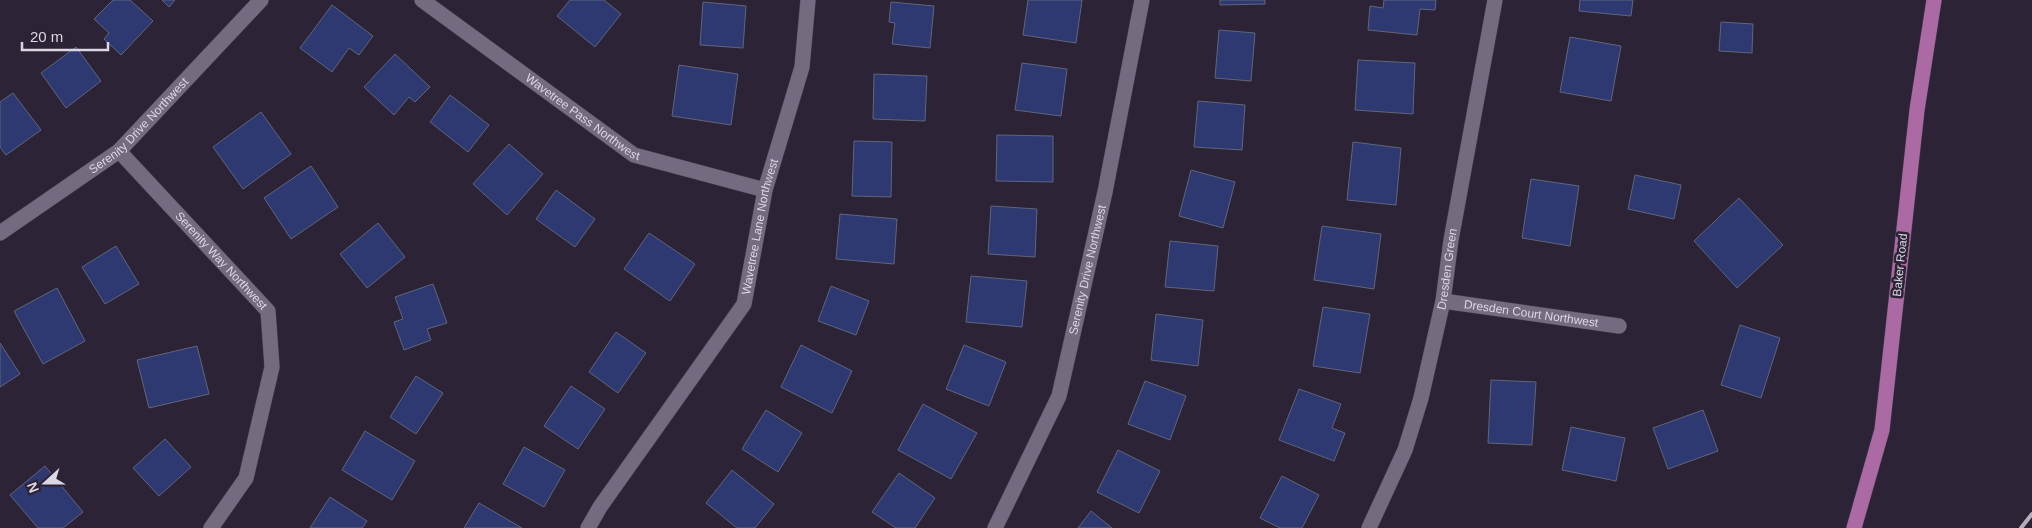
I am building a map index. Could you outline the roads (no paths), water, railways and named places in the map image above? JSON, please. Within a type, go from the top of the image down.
[{"type":"main road","name":"Baker Road","points":[[1854,528],[1882,430],[1918,110],[1934,0]]},
{"type":"street","name":"Serenity Drive Northwest","points":[[0,233],[119,151],[261,0]]},
{"type":"street","name":"Wavetree Pass Northwest","points":[[422,0],[634,156],[765,190]]},
{"type":"street","name":"Wavetree Lane Northwest","points":[[588,528],[600,507],[744,304],[765,190],[802,67],[808,0]]},
{"type":"street","name":"Serenity Drive Northwest","points":[[995,528],[1059,396],[1105,192],[1142,0]]},
{"type":"street","name":"Dresden Green","points":[[1370,528],[1405,450],[1421,398],[1443,301],[1451,240],[1496,0]]},
{"type":"street","name":"Serenity Way Northwest","points":[[119,151],[268,311],[272,367],[246,478],[211,528]]},
{"type":"street","name":"Dresden Court Northwest","points":[[1443,301],[1619,326]]},
{"type":"railway","points":[[2021,528],[2032,514]]}]
